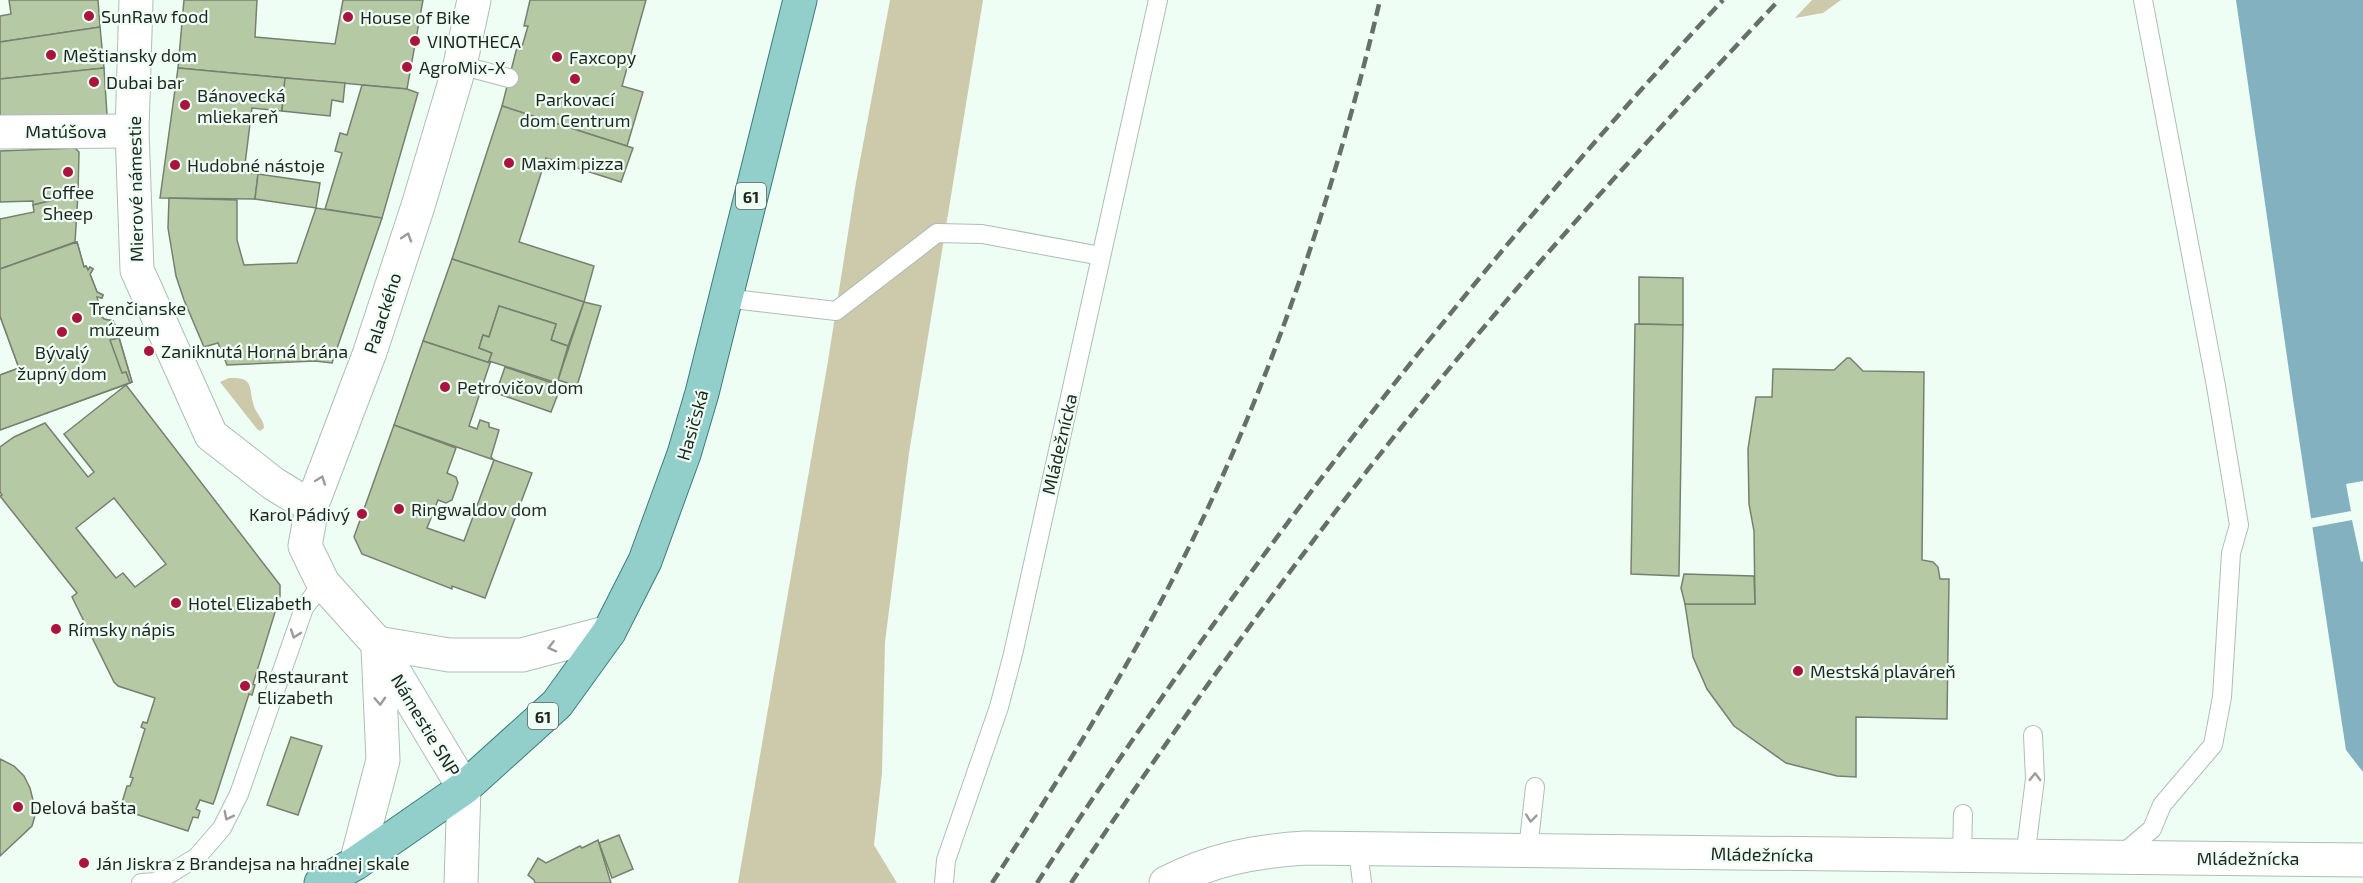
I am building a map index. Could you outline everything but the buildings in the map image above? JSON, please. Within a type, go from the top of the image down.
[{"type":"main road","name":"Hasičská","points":[[464,788],[557,704],[609,632],[645,561],[684,454],[800,0]]},
{"type":"main road","name":"Námestie SNP","points":[[321,883],[356,863],[464,788]]},
{"type":"street","name":"Mierové námestie","points":[[136,0],[132,131],[137,270],[211,435],[274,484],[297,498]]},
{"type":"street","name":"Palackého","points":[[350,612],[321,579],[305,546],[313,502],[370,352],[418,206],[460,65],[474,0]]},
{"type":"street","name":"Matúšova","points":[[0,132],[132,131]]},
{"type":"street","name":"Námestie SNP","points":[[350,612],[377,643],[464,788]]},
{"type":"street","name":"Námestie SNP","points":[[377,643],[449,655],[522,655],[609,632]]},
{"type":"street","name":"Námestie SNP","points":[[356,863],[383,760],[377,643]]},
{"type":"street","points":[[461,883],[464,788]]},
{"type":"street","name":"Mládežnícka","points":[[1166,883],[1192,869],[1230,858],[1258,852],[1305,848],[2025,858],[2227,857],[2363,860]]},
{"type":"lane","name":"Mládežnícka","points":[[944,883],[946,860],[999,707],[1013,654],[1158,0]]},
{"type":"lane","points":[[2118,858],[2152,828],[2162,805],[2213,745],[2222,697],[2231,553],[2239,525],[2216,386],[2143,0]]},
{"type":"lane","points":[[460,65],[509,78]]},
{"type":"lane","points":[[725,298],[836,311],[937,233],[982,234],[1101,256]]},
{"type":"lane","points":[[141,883],[156,882],[197,857],[222,828],[239,794],[304,608],[321,579]]},
{"type":"lane","points":[[2025,858],[2035,778],[2033,735]]},
{"type":"lane","points":[[1528,850],[1535,787]]},
{"type":"lane","points":[[1962,856],[1963,814]]},
{"type":"lane","points":[[1358,849],[1362,883]]},
{"type":"shaded area","points":[[890,0],[983,0],[909,453],[885,642],[882,773],[874,845],[897,883],[738,883],[828,361],[856,182]]},
{"type":"shaded area","points":[[1812,0],[1841,0],[1823,13],[1795,18]]},
{"type":"shaded area","points":[[229,378],[243,379],[249,384],[255,409],[264,425],[260,431],[220,382]]},
{"type":"water","points":[[2236,0],[2363,0],[2363,772],[2346,750]]},
{"type":"pier","points":[[2363,481],[2363,561],[2361,562],[2352,520],[2309,528],[2308,519],[2351,511],[2346,484]]},
{"type":"railway","points":[[992,883],[1078,747],[1158,608],[1234,450],[1260,388],[1306,260],[1346,130],[1380,0]]},
{"type":"railway","points":[[1037,883],[1194,651],[1361,426],[1537,209],[1723,0]]},
{"type":"railway","points":[[1071,883],[1265,605],[1420,404],[1586,210],[1779,0]]},
{"type":"place","name":"SunRaw food","points":[[89,16]]},
{"type":"place","name":"House of Bike","points":[[348,17]]},
{"type":"place","name":"VINOTHECA","points":[[415,41]]},
{"type":"place","name":"Meštiansky dom","points":[[51,55]]},
{"type":"place","name":"Faxcopy","points":[[557,57]]},
{"type":"place","name":"AgroMix-X","points":[[407,67]]},
{"type":"place","name":"Parkovací dom Centrum","points":[[575,79]]},
{"type":"place","name":"Dubai bar","points":[[94,82]]},
{"type":"place","name":"Bánovecká mliekareň","points":[[185,105]]},
{"type":"place","name":"Maxim pizza","points":[[509,163]]},
{"type":"place","name":"Hudobné nástoje","points":[[175,165]]},
{"type":"place","name":"Coffee Sheep","points":[[68,172]]},
{"type":"place","name":"Trenčianske múzeum","points":[[77,318]]},
{"type":"place","name":"Bývalý župný dom","points":[[62,332]]},
{"type":"place","name":"Zaniknutá Horná brána","points":[[149,351]]},
{"type":"place","name":"Petrovičov dom","points":[[445,387]]},
{"type":"place","name":"Ringwaldov dom","points":[[399,509]]},
{"type":"place","name":"Karol Pádivý","points":[[362,514]]},
{"type":"place","name":"Hotel Elizabeth","points":[[176,603]]},
{"type":"place","name":"Rímsky nápis","points":[[56,629]]},
{"type":"place","name":"Mestská plaváreň","points":[[1798,671]]},
{"type":"place","name":"Restaurant Elizabeth","points":[[245,686]]},
{"type":"place","name":"Delová bašta","points":[[18,807]]},
{"type":"place","name":"Ján Jiskra z Brandejsa na hradnej skale","points":[[84,863]]}]
